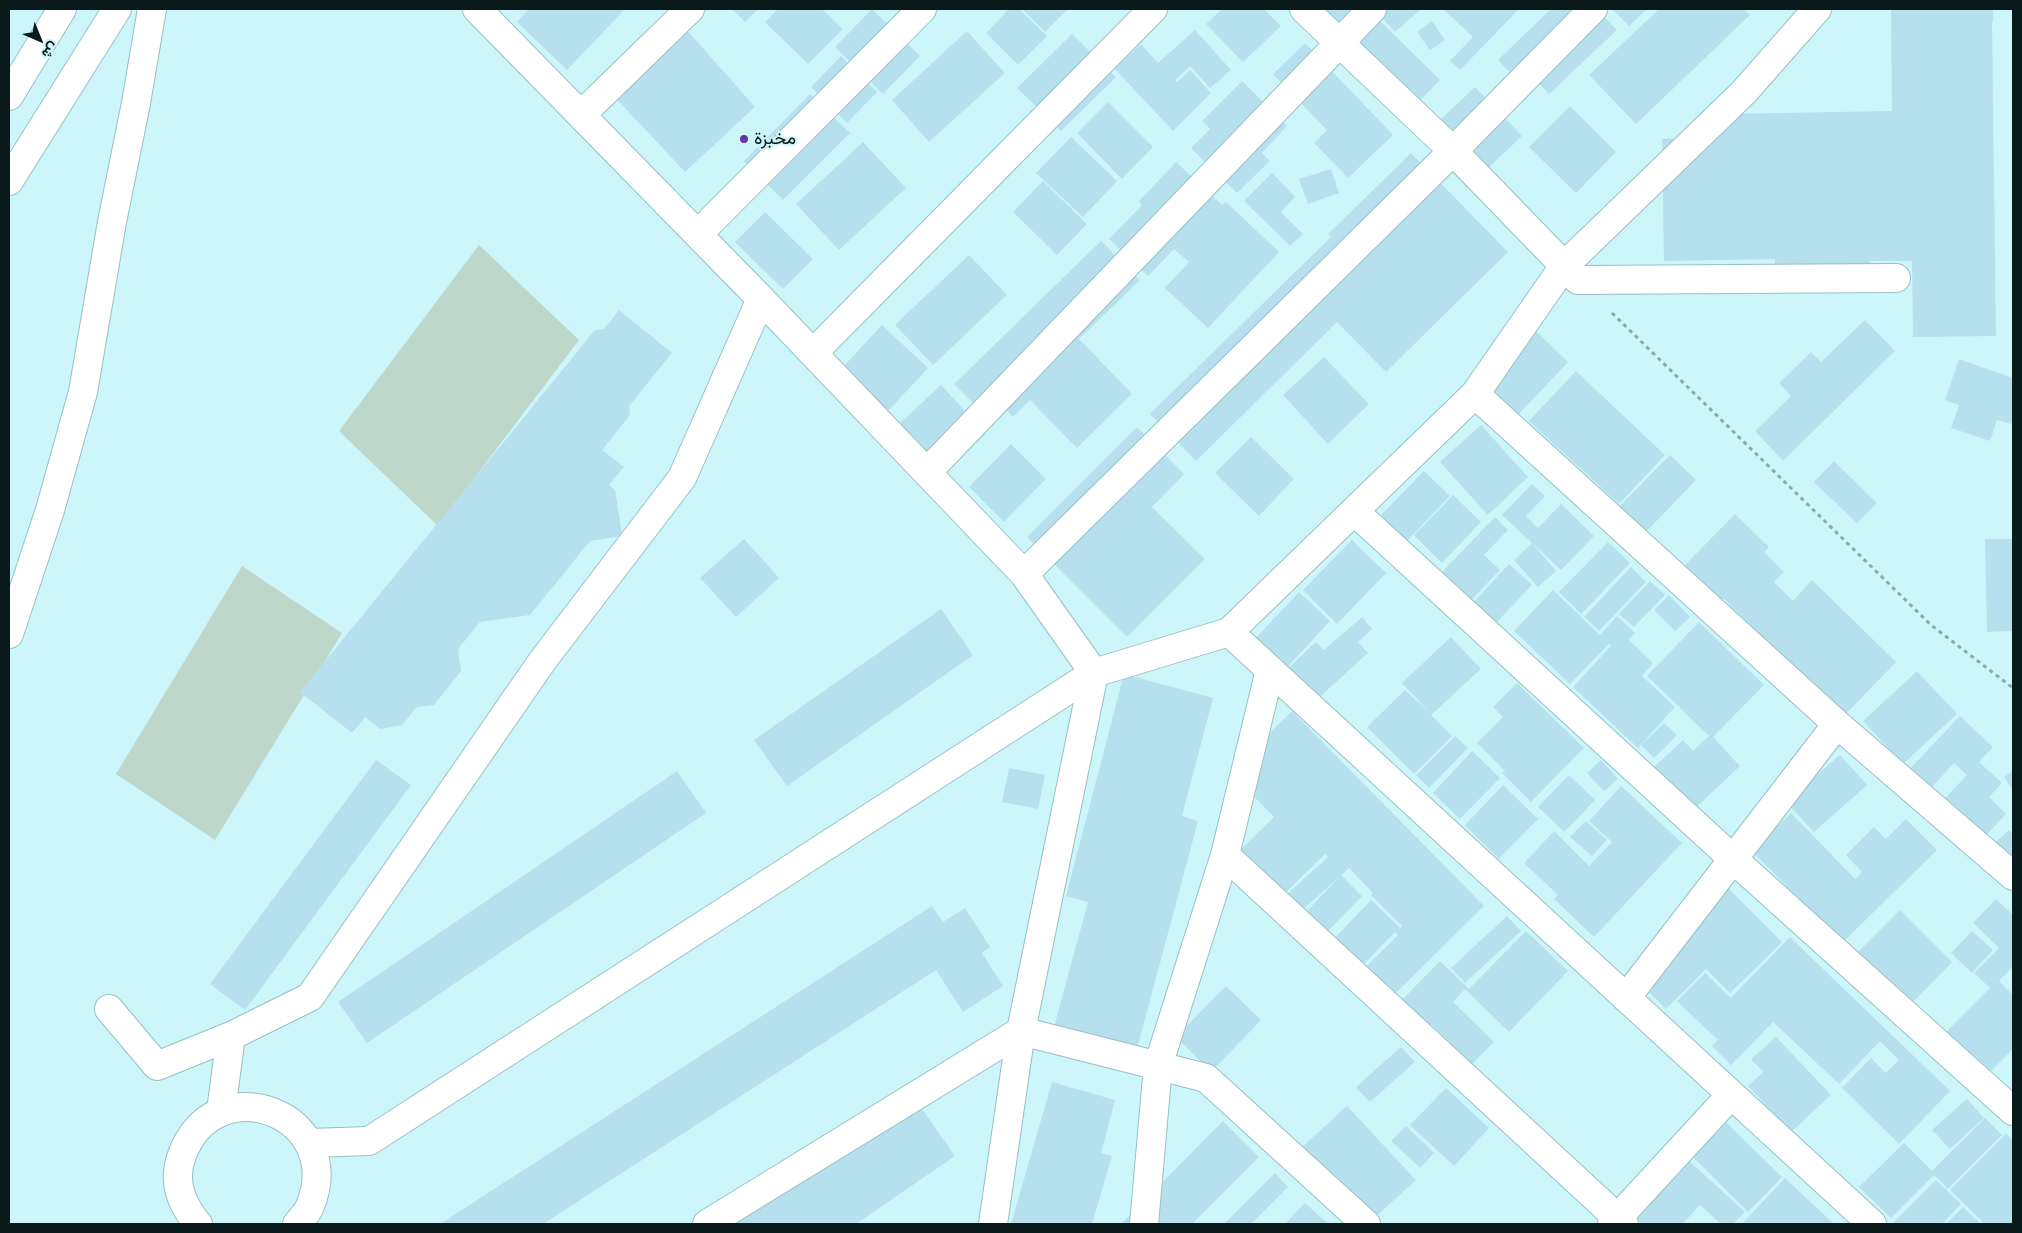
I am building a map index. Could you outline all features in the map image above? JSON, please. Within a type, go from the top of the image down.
[{"type":"street","points":[[9,96],[62,9]]},
{"type":"street","points":[[9,181],[117,9]]},
{"type":"street","points":[[9,634],[50,510],[83,392],[112,222],[136,104],[152,9]]},
{"type":"street","points":[[477,9],[761,298],[1024,574],[1094,673],[1021,1031],[993,1224]]},
{"type":"street","points":[[581,115],[690,9]]},
{"type":"street","points":[[698,234],[922,9]]},
{"type":"street","points":[[813,353],[1153,9]]},
{"type":"street","points":[[1304,9],[1453,151],[1571,273],[1896,278]]},
{"type":"street","points":[[927,472],[1372,9]]},
{"type":"street","points":[[1024,574],[1453,151],[1593,9]]},
{"type":"street","points":[[310,1144],[369,1141],[1094,673],[1229,632],[1475,394],[1571,273],[1744,92],[1817,9]]},
{"type":"street","points":[[109,1009],[157,1066],[231,1036],[310,997],[543,660],[682,478],[761,298]]},
{"type":"street","points":[[1475,394],[1837,724],[2013,876]]},
{"type":"street","points":[[1354,511],[1733,859],[2013,1111]]},
{"type":"street","points":[[1229,632],[1872,1224]]},
{"type":"street","points":[[1144,1224],[1158,1066],[1225,855],[1270,670]]},
{"type":"street","points":[[1626,998],[1837,724]]},
{"type":"street","points":[[1225,855],[1618,1222],[1731,1095]]},
{"type":"street","points":[[706,1224],[1021,1031],[1206,1078],[1366,1224]]},
{"type":"street","points":[[221,1111],[231,1036]]},
{"type":"street","points":[[198,1224],[186,1211],[178,1188],[178,1164],[187,1141],[203,1122],[221,1111],[245,1106],[274,1111],[295,1124],[310,1144],[315,1159],[316,1184],[310,1207],[297,1224]]},
{"type":"path","points":[[1571,273],[1930,625],[2013,688]]},
{"type":"green space","points":[[479,245],[579,340],[438,526],[339,431]]},
{"type":"green space","points":[[242,566],[342,633],[215,840],[116,774]]},
{"type":"building","points":[[529,9],[625,9],[567,70],[517,22]]},
{"type":"building","points":[[732,9],[758,9],[745,22]]},
{"type":"building","points":[[778,9],[822,9],[843,29],[808,64],[765,22]]},
{"type":"building","points":[[872,9],[920,56],[883,94],[835,47]]},
{"type":"building","points":[[1009,9],[1019,9],[1047,36],[1018,65],[986,33]]},
{"type":"building","points":[[1022,9],[1068,9],[1045,32]]},
{"type":"building","points":[[1220,9],[1264,9],[1281,26],[1243,62],[1206,24]]},
{"type":"building","points":[[1325,9],[1368,9],[1440,80],[1402,119],[1316,18]]},
{"type":"building","points":[[1374,9],[1421,9],[1395,32]]},
{"type":"building","points":[[1443,9],[1519,9],[1460,70],[1450,61],[1473,37]]},
{"type":"building","points":[[1551,9],[1596,9],[1617,30],[1549,94],[1523,67],[1513,76],[1498,60]]},
{"type":"building","points":[[1612,9],[1647,9],[1629,26]]},
{"type":"building","points":[[1659,9],[1744,9],[1750,15],[1636,124],[1589,75]]},
{"type":"building","points":[[1891,9],[1993,9],[1996,336],[1913,337],[1912,261],[1870,261],[1870,287],[1775,281],[1775,259],[1664,261],[1662,139],[1719,137],[1719,114],[1892,111]]},
{"type":"building","points":[[670,11],[755,107],[685,172],[598,79]]},
{"type":"building","points":[[1432,21],[1445,40],[1430,50],[1417,32]]},
{"type":"building","points":[[1195,30],[1231,70],[1210,88],[1190,66],[1175,80],[1177,82],[1190,70],[1211,93],[1173,131],[1114,68],[1141,44],[1158,63]]},
{"type":"building","points":[[967,31],[1005,73],[929,142],[892,100]]},
{"type":"building","points":[[1072,34],[1116,77],[1061,131],[1017,88]]},
{"type":"building","points":[[1305,43],[1393,135],[1348,178],[1314,143],[1327,130],[1273,74]]},
{"type":"building","points":[[841,56],[877,92],[847,123],[811,87]]},
{"type":"building","points":[[1242,81],[1287,126],[1262,153],[1270,161],[1237,193],[1191,148],[1210,129],[1202,121]]},
{"type":"building","points":[[1475,87],[1522,136],[1467,188],[1421,138]]},
{"type":"building","points":[[810,94],[850,133],[783,200],[744,161]]},
{"type":"building","points":[[1108,102],[1153,147],[1122,179],[1077,133]]},
{"type":"building","points":[[1570,106],[1616,152],[1576,193],[1529,147]]},
{"type":"building","points":[[1071,137],[1117,181],[1083,217],[1036,173]]},
{"type":"building","points":[[863,142],[906,188],[839,250],[796,204]]},
{"type":"building","points":[[1411,153],[1508,252],[1386,372],[1337,322],[1196,461],[1150,414],[1331,237],[1328,234]]},
{"type":"building","points":[[1176,162],[1222,205],[1226,202],[1279,252],[1208,328],[1165,288],[1189,262],[1174,249],[1148,276],[1109,239],[1142,205],[1139,201]]},
{"type":"building","points":[[1331,169],[1339,193],[1308,204],[1299,179]]},
{"type":"building","points":[[1272,173],[1295,197],[1281,212],[1303,234],[1290,246],[1244,201]]},
{"type":"building","points":[[1043,181],[1087,224],[1057,255],[1013,212]]},
{"type":"building","points":[[765,212],[813,259],[783,289],[735,242]]},
{"type":"building","points":[[1101,241],[1140,280],[1079,339],[1132,394],[1077,448],[1030,400],[1013,417],[998,401],[985,415],[954,384]]},
{"type":"building","points":[[969,255],[1007,295],[933,365],[895,325]]},
{"type":"building","points":[[619,310],[672,353],[629,406],[630,415],[602,450],[624,467],[609,485],[615,490],[622,536],[590,541],[530,615],[480,622],[458,649],[461,671],[434,705],[417,707],[402,725],[380,729],[365,717],[352,733],[300,692],[595,330],[604,329]]},
{"type":"building","points":[[1865,320],[1895,351],[1783,461],[1755,431],[1791,396],[1779,383],[1811,352],[1821,362]]},
{"type":"building","points":[[882,325],[928,368],[887,412],[841,369]]},
{"type":"building","points":[[1535,330],[1568,362],[1515,418],[1481,386]]},
{"type":"building","points":[[1324,357],[1369,404],[1328,444],[1283,395]]},
{"type":"building","points":[[1959,359],[2013,378],[2013,419],[2011,424],[1997,420],[1990,441],[1951,428],[1959,405],[1945,400]]},
{"type":"building","points":[[1576,371],[1665,455],[1619,504],[1529,421]]},
{"type":"building","points":[[941,385],[986,434],[944,473],[899,424]]},
{"type":"building","points":[[1481,425],[1528,477],[1488,515],[1440,462]]},
{"type":"building","points":[[1137,427],[1184,474],[1152,507],[1205,559],[1127,637],[1027,537]]},
{"type":"building","points":[[1251,437],[1294,479],[1259,516],[1215,473]]},
{"type":"building","points":[[1011,444],[1046,479],[1004,522],[969,487]]},
{"type":"building","points":[[1670,455],[1696,480],[1642,536],[1616,510]]},
{"type":"building","points":[[1834,461],[1877,503],[1857,523],[1814,482]]},
{"type":"building","points":[[1424,471],[1450,496],[1407,541],[1381,515]]},
{"type":"building","points":[[1532,484],[1545,496],[1526,516],[1538,528],[1561,504],[1594,536],[1561,570],[1502,515]]},
{"type":"building","points":[[1453,495],[1481,522],[1442,563],[1414,535]]},
{"type":"building","points":[[1735,514],[1769,547],[1764,552],[1784,572],[1774,582],[1793,601],[1812,580],[1896,662],[1843,717],[1723,598],[1721,600],[1685,565]]},
{"type":"building","points":[[1495,517],[1508,530],[1484,555],[1500,570],[1469,602],[1440,574]]},
{"type":"building","points":[[744,539],[779,578],[736,617],[700,578]]},
{"type":"building","points":[[1985,539],[2013,539],[2013,631],[1987,632]]},
{"type":"building","points":[[1352,540],[1386,573],[1337,624],[1303,590]]},
{"type":"building","points":[[1608,542],[1630,563],[1581,614],[1559,592]]},
{"type":"building","points":[[1532,543],[1556,571],[1538,587],[1514,560]]},
{"type":"building","points":[[1509,564],[1532,585],[1494,625],[1472,604]]},
{"type":"building","points":[[1631,567],[1646,582],[1599,631],[1584,617]]},
{"type":"building","points":[[1650,581],[1665,595],[1634,627],[1619,614]]},
{"type":"building","points":[[1553,590],[1600,635],[1617,616],[1635,633],[1629,640],[1653,663],[1642,676],[1675,707],[1638,748],[1573,687],[1611,646],[1609,644],[1570,684],[1514,631]]},
{"type":"building","points":[[1299,592],[1330,621],[1282,673],[1250,644]]},
{"type":"building","points":[[1669,595],[1690,617],[1675,631],[1654,610]]},
{"type":"building","points":[[941,609],[973,655],[787,786],[754,740]]},
{"type":"building","points":[[1362,617],[1372,629],[1358,642],[1368,653],[1315,701],[1287,669],[1316,642],[1324,650]]},
{"type":"building","points":[[1699,622],[1764,685],[1713,737],[1740,766],[1691,812],[1651,770],[1683,740],[1693,751],[1709,736],[1647,676]]},
{"type":"building","points":[[1451,637],[1481,669],[1431,715],[1452,736],[1414,774],[1367,727],[1405,690],[1430,713],[1402,683]]},
{"type":"building","points":[[1917,671],[1957,714],[1903,764],[1863,721]]},
{"type":"building","points":[[1124,674],[1213,698],[1182,816],[1198,821],[1137,1049],[1054,1027],[1088,902],[1066,896]]},
{"type":"building","points":[[1517,683],[1584,748],[1531,802],[1502,773],[1505,771],[1477,743],[1503,717],[1493,707]]},
{"type":"building","points":[[1292,711],[1484,906],[1386,1003],[1358,975],[1398,935],[1395,932],[1358,970],[1330,943],[1371,900],[1400,928],[1402,926],[1371,895],[1373,893],[1349,868],[1298,914],[1284,897],[1328,857],[1325,854],[1282,896],[1239,851],[1274,817],[1230,772]]},
{"type":"building","points":[[1960,716],[1993,747],[1979,762],[2002,783],[1989,797],[2006,814],[1979,843],[1938,806],[1967,775],[1954,763],[1925,795],[1904,775]]},
{"type":"building","points":[[1664,723],[1677,735],[1654,758],[1641,745]]},
{"type":"building","points":[[1455,736],[1468,748],[1429,788],[1416,775]]},
{"type":"building","points":[[1472,751],[1500,778],[1460,819],[1433,793]]},
{"type":"building","points":[[1840,755],[1867,785],[1814,832],[1786,802]]},
{"type":"building","points":[[376,760],[411,785],[245,1010],[210,984]]},
{"type":"building","points":[[1601,760],[1618,779],[1604,791],[1587,773]]},
{"type":"building","points":[[1009,768],[1045,775],[1038,809],[1002,802]]},
{"type":"building","points":[[677,771],[706,813],[367,1043],[338,1002]]},
{"type":"building","points":[[2013,771],[2013,790],[2004,777]]},
{"type":"building","points":[[1569,775],[1595,800],[1564,832],[1538,807]]},
{"type":"building","points":[[1503,785],[1538,819],[1499,859],[1465,825]]},
{"type":"building","points":[[1621,786],[1682,843],[1594,937],[1554,899],[1558,895],[1524,863],[1554,831],[1589,866],[1612,842],[1589,821]]},
{"type":"building","points":[[1791,813],[1855,879],[1862,872],[1846,855],[1874,827],[1886,839],[1906,819],[1937,850],[1842,943],[1752,851]]},
{"type":"building","points":[[1586,821],[1607,840],[1592,856],[1570,837]]},
{"type":"building","points":[[2009,830],[2013,835],[2013,877],[1988,849]]},
{"type":"building","points":[[1341,875],[1362,896],[1328,931],[1307,911]]},
{"type":"building","points":[[1723,883],[1782,942],[1730,993],[1706,969],[1666,1009],[1632,975]]},
{"type":"building","points":[[1996,899],[2013,915],[2013,966],[1999,981],[2013,995],[2013,1049],[1986,1076],[1944,1034],[1990,988],[1974,973],[1999,948],[1973,923]]},
{"type":"building","points":[[932,906],[943,922],[965,908],[990,947],[982,953],[1003,986],[963,1012],[936,970],[543,1224],[440,1224]]},
{"type":"building","points":[[1900,910],[1952,962],[1909,1006],[1856,954]]},
{"type":"building","points":[[1507,916],[1521,931],[1465,983],[1451,968]]},
{"type":"building","points":[[1526,931],[1568,971],[1509,1032],[1465,989],[1453,1002],[1494,1042],[1472,1064],[1431,1024],[1423,1033],[1396,1006],[1440,961],[1469,989]]},
{"type":"building","points":[[1972,931],[1993,950],[1972,973],[1951,953]]},
{"type":"building","points":[[1790,937],[1950,1091],[1899,1144],[1842,1088],[1871,1058],[1886,1073],[1899,1060],[1880,1041],[1839,1084],[1773,1022],[1731,1065],[1712,1046],[1718,1040],[1677,1001],[1705,973],[1731,998]]},
{"type":"building","points":[[1226,986],[1261,1020],[1211,1072],[1176,1037]]},
{"type":"building","points":[[1776,1037],[1831,1095],[1791,1132],[1748,1086],[1763,1072],[1751,1059]]},
{"type":"building","points":[[1401,1047],[1415,1062],[1370,1102],[1356,1087]]},
{"type":"building","points":[[1052,1082],[1115,1100],[1101,1153],[1112,1156],[1092,1224],[1011,1224]]},
{"type":"building","points":[[1446,1088],[1489,1128],[1454,1166],[1410,1125]]},
{"type":"building","points":[[913,1096],[955,1156],[856,1224],[728,1224]]},
{"type":"building","points":[[1967,1099],[1984,1118],[1950,1149],[1932,1130]]},
{"type":"building","points":[[1347,1106],[1416,1180],[1371,1221],[1302,1147]]},
{"type":"building","points":[[1985,1118],[2002,1135],[1948,1189],[1934,1175],[1891,1218],[1859,1187],[1904,1143],[1932,1171]]},
{"type":"building","points":[[1724,1120],[1782,1177],[1748,1212],[1690,1154]]},
{"type":"building","points":[[1223,1121],[1259,1157],[1192,1224],[1121,1224]]},
{"type":"building","points":[[1406,1126],[1434,1153],[1420,1168],[1391,1141]]},
{"type":"building","points":[[2006,1134],[2013,1140],[2013,1224],[1985,1224],[1950,1190]]},
{"type":"building","points":[[1679,1152],[1745,1212],[1733,1224],[1721,1224],[1700,1205],[1682,1224],[1642,1224],[1626,1210]]},
{"type":"building","points":[[1275,1173],[1288,1187],[1251,1224],[1224,1224]]},
{"type":"building","points":[[1785,1178],[1834,1224],[1742,1224]]},
{"type":"building","points":[[1936,1180],[1961,1204],[1942,1224],[1892,1224]]},
{"type":"building","points":[[1305,1203],[1328,1224],[1285,1224]]},
{"type":"building","points":[[1963,1207],[1981,1224],[1946,1224]]},
{"type":"place","name":"مخبزة","points":[[744,139]]}]
